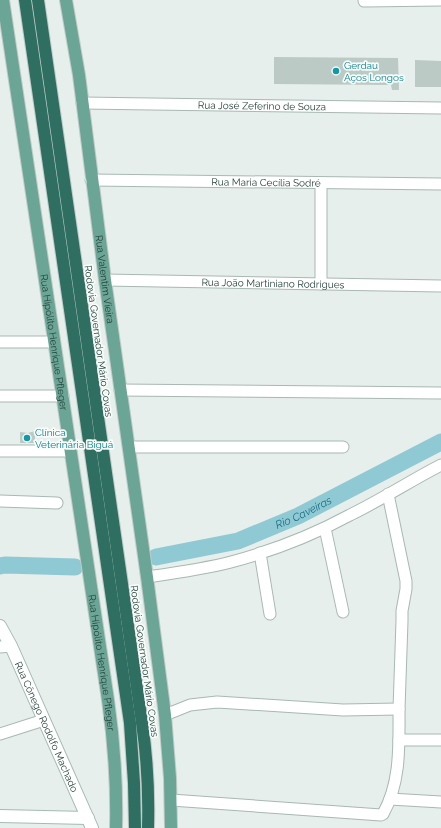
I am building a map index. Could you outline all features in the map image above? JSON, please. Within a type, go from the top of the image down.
[{"type":"highway","name":"Rodovia Governador Mário Covas","points":[[38,0],[146,748],[148,828]]},
{"type":"highway","points":[[25,1],[130,723],[135,828]]},
{"type":"main road","name":"Rua Hipólito Henrique Pfleger","points":[[3,0],[3,17],[71,451],[111,723],[116,782],[116,828]]},
{"type":"main road","name":"Rua Valentim Vieira","points":[[66,0],[82,103],[104,280],[166,715],[171,800],[171,828]]},
{"type":"main road","name":"Rua Cônego Rodolfo Machado","points":[[0,626],[6,646],[44,720],[90,823]]},
{"type":"main road","points":[[0,816],[90,823]]},
{"type":"street","points":[[364,1],[441,0]]},
{"type":"street","name":"Rua José Zeferino de Souza","points":[[82,103],[441,108]]},
{"type":"street","name":"Rua Maria Cecília Sodré","points":[[91,180],[441,184]]},
{"type":"street","points":[[321,183],[321,284]]},
{"type":"street","name":"Rua João Martiniano Rodrigues","points":[[104,280],[441,286]]},
{"type":"street","points":[[0,342],[54,342]]},
{"type":"street","points":[[120,390],[441,393]]},
{"type":"street","points":[[0,396],[62,396]]},
{"type":"street","points":[[129,447],[343,447]]},
{"type":"street","points":[[0,451],[71,451]]},
{"type":"street","points":[[147,577],[214,566],[260,553],[325,528],[441,465]]},
{"type":"street","points":[[171,800],[383,814],[390,799],[397,768],[402,611],[406,589],[406,581],[388,494]]},
{"type":"street","points":[[0,501],[57,503]]},
{"type":"street","points":[[325,528],[342,612]]},
{"type":"street","points":[[260,553],[270,614]]},
{"type":"street","points":[[166,715],[182,707],[207,702],[343,710],[399,709]]},
{"type":"street","points":[[0,734],[44,720]]},
{"type":"street","points":[[399,740],[441,740]]},
{"type":"street","points":[[390,799],[441,802]]},
{"type":"building","name":"Gerdau Aços Longos","points":[[274,57],[398,58],[399,90],[392,90],[391,85],[274,84]]},
{"type":"building","points":[[415,60],[441,61],[441,87],[415,87]]},
{"type":"building","name":"Clínica Veterinária Biguá","points":[[35,431],[35,443],[20,443],[20,432],[28,433]]},
{"type":"waterway","name":"Rio Caveiras","points":[[156,557],[238,541],[298,516],[441,442]]},
{"type":"waterway","name":"Rio Caveiras","points":[[0,566],[75,567]]},
{"type":"place","name":"Gerdau Aços Longos","points":[[336,71]]},
{"type":"place","name":"Clínica Veterinária Biguá","points":[[27,438]]}]
